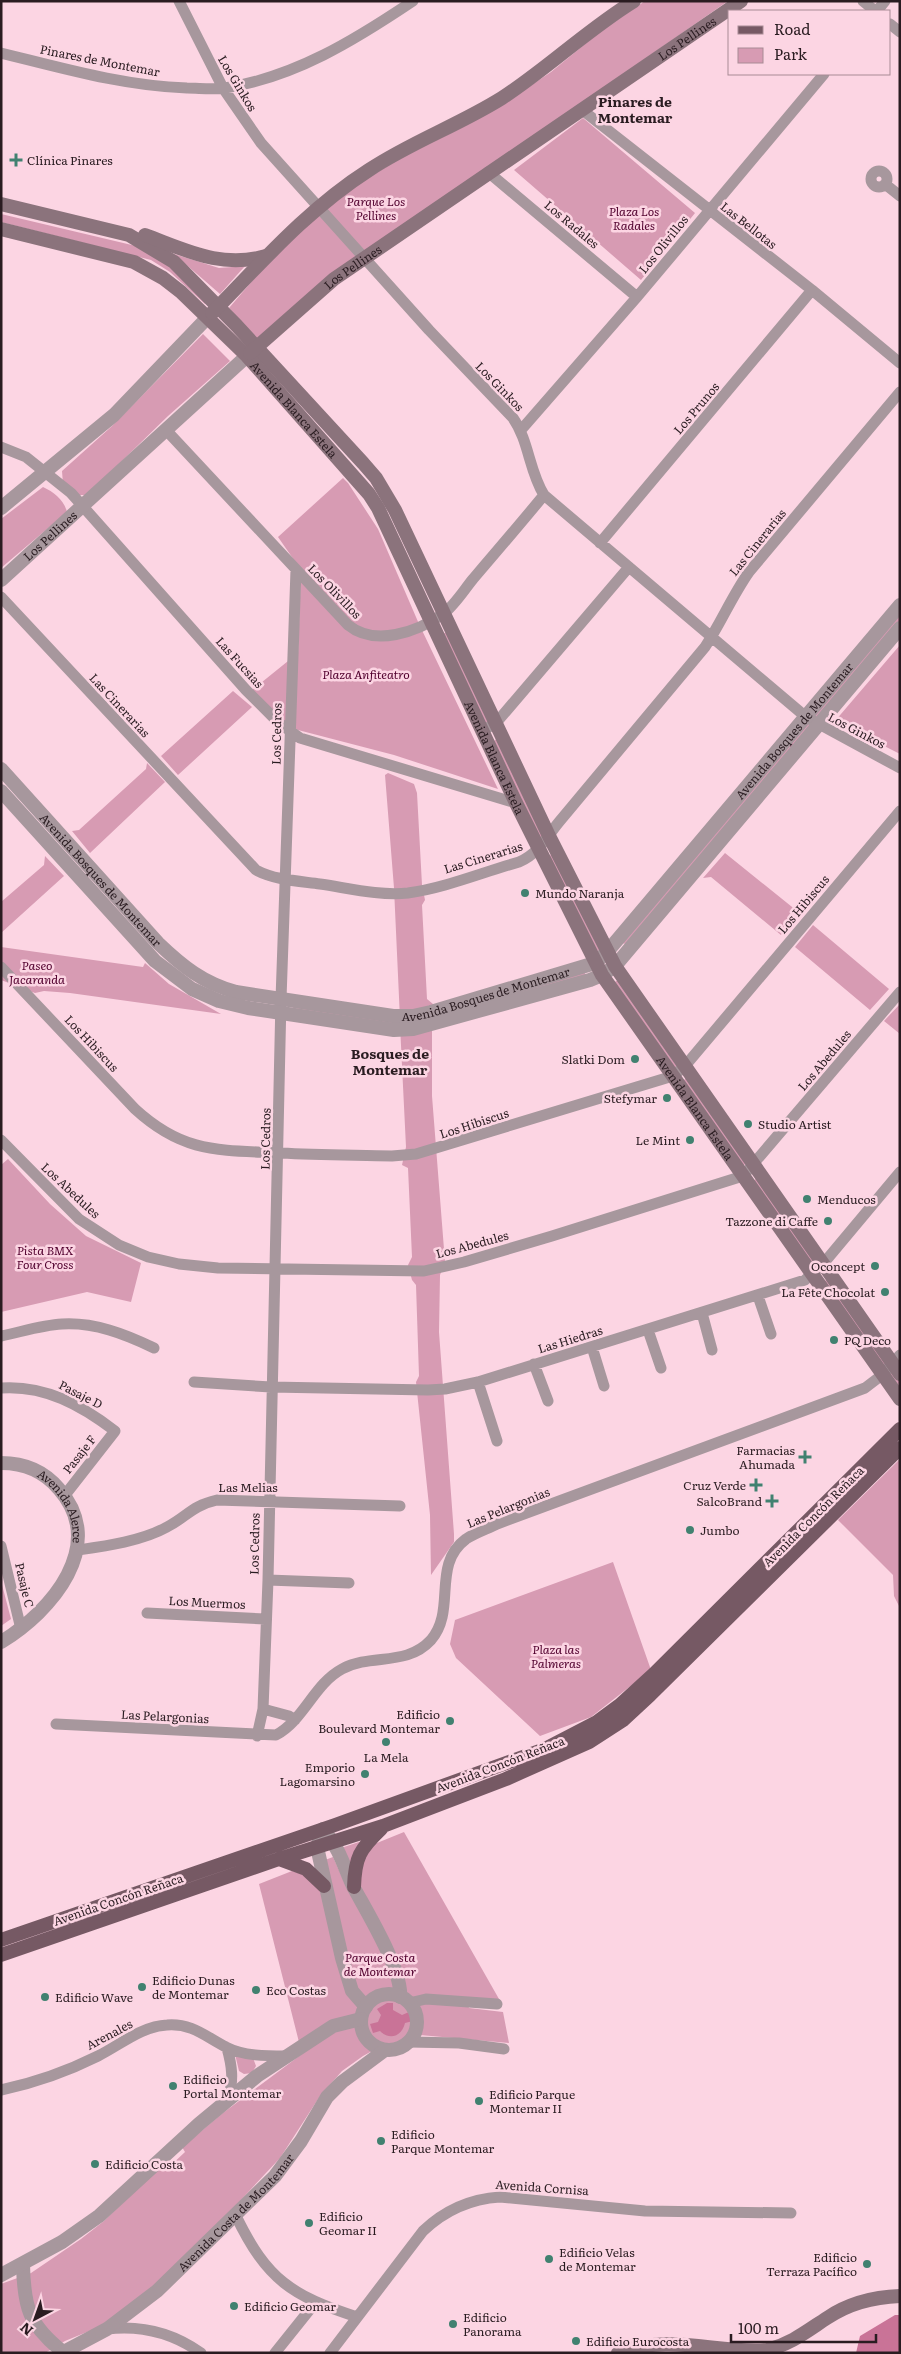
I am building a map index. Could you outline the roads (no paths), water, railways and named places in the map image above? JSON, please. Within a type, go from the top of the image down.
[{"type":"main road","points":[[208,317],[266,256],[319,206],[369,170],[509,93],[545,69],[612,15],[634,1]]},
{"type":"main road","name":"Los Pellines","points":[[252,351],[334,279],[741,1]]},
{"type":"main road","name":"Avenida Blanca Estela","points":[[1,204],[120,233],[158,250],[174,262],[219,306],[252,351],[369,494],[378,508],[516,803],[602,975],[900,1399]]},
{"type":"main road","name":"Avenida Blanca Estela","points":[[1,230],[134,262],[163,278],[208,317],[252,351],[376,478],[395,510],[549,836],[615,966],[823,1264],[897,1364]]},
{"type":"main road","points":[[120,233],[141,234],[222,262],[249,260],[266,256]]},
{"type":"main road","name":"Avenida Concón Reñaca","points":[[1,1940],[322,1829],[545,1749],[597,1722],[620,1705],[654,1674],[900,1429]]},
{"type":"main road","name":"Avenida Concón Reñaca","points":[[1,1955],[383,1826],[564,1754],[623,1720],[668,1679],[900,1448]]},
{"type":"main road","points":[[354,1887],[354,1869],[362,1846],[383,1826]]},
{"type":"main road","points":[[279,1860],[306,1869],[324,1886]]},
{"type":"main road","points":[[618,2353],[664,2344],[735,2352],[765,2350],[798,2338],[848,2306],[867,2300],[900,2296]]},
{"type":"street","name":"Los Ginkos","points":[[179,1],[223,88],[266,149],[463,367],[513,418],[521,430],[537,481],[544,495],[806,717],[900,768]]},
{"type":"street","name":"Pinares de Montemar","points":[[1,53],[129,82],[176,88],[223,88],[269,76],[318,57],[365,33],[412,1]]},
{"type":"street","points":[[863,1],[875,10]]},
{"type":"street","name":"Los Olivillos","points":[[521,430],[637,297],[823,75]]},
{"type":"street","name":"Las Bellotas","points":[[581,109],[812,290],[900,363]]},
{"type":"street","name":"Los Radales","points":[[488,172],[637,297]]},
{"type":"street","points":[[885,184],[900,196]]},
{"type":"street","name":"Los Prunos","points":[[600,542],[812,290]]},
{"type":"street","points":[[1,508],[114,415],[208,317]]},
{"type":"street","name":"Los Pellines","points":[[1,580],[252,351]]},
{"type":"street","name":"Las Cinerarias","points":[[1,596],[249,864],[267,875],[286,879],[382,893],[406,893],[425,890],[519,862],[532,856],[540,849],[711,637],[748,572],[900,392]]},
{"type":"street","name":"Los Olivillos","points":[[166,430],[348,625],[364,635],[385,636],[444,613],[544,495]]},
{"type":"street","name":"Las Fucsias","points":[[1,447],[26,457],[83,506],[246,690],[289,731],[300,738],[516,803]]},
{"type":"street","points":[[482,731],[496,723],[629,567]]},
{"type":"street","name":"Los Cedros","points":[[256,1736],[263,1709],[268,1580],[281,999],[296,570]]},
{"type":"street","name":"Avenida Bosques de Montemar","points":[[1,769],[94,873],[182,966],[218,987],[281,999],[393,1016],[413,1016],[595,963],[607,952],[900,605]]},
{"type":"street","name":"Avenida Bosques de Montemar","points":[[1,791],[155,961],[179,981],[219,1001],[282,1014],[394,1030],[413,1029],[602,975],[615,966],[900,628]]},
{"type":"street","name":"Los Hibiscus","points":[[1,967],[135,1110],[155,1126],[178,1139],[209,1149],[392,1156],[416,1154],[673,1076],[685,1066],[900,811]]},
{"type":"street","name":"Los Abedules","points":[[1,1140],[67,1209],[92,1229],[119,1245],[148,1257],[179,1264],[275,1270],[402,1272],[440,1268],[552,1236],[743,1176],[900,992]]},
{"type":"street","name":"Las Hiedras","points":[[194,1382],[428,1390],[446,1389],[478,1382],[805,1280],[823,1264],[900,1172]]},
{"type":"street","points":[[758,1296],[771,1334]]},
{"type":"street","points":[[702,1313],[712,1350]]},
{"type":"street","points":[[1,1336],[59,1324],[79,1323],[132,1338],[154,1348]]},
{"type":"street","points":[[648,1330],[661,1368]]},
{"type":"street","points":[[592,1347],[604,1386]]},
{"type":"street","points":[[534,1364],[548,1401]]},
{"type":"street","name":"Las Pelargonias","points":[[56,1724],[256,1736],[276,1735],[285,1730],[295,1720],[327,1680],[341,1669],[359,1662],[403,1658],[418,1651],[432,1639],[443,1618],[447,1566],[454,1551],[466,1539],[497,1524],[860,1390],[897,1364]]},
{"type":"street","points":[[478,1382],[498,1441]]},
{"type":"street","name":"Pasaje D","points":[[1,1388],[29,1388],[65,1399],[83,1408],[115,1431]]},
{"type":"street","name":"Pasaje F","points":[[64,1495],[115,1431]]},
{"type":"street","name":"Avenida Alerce","points":[[1,1463],[37,1470],[47,1476],[64,1495],[77,1521],[78,1550],[68,1572],[53,1596],[21,1629],[1,1642]]},
{"type":"street","name":"Las Melias","points":[[78,1550],[146,1536],[168,1527],[200,1504],[217,1500],[400,1506]]},
{"type":"street","name":"Pasaje C","points":[[1,1546],[21,1629]]},
{"type":"street","points":[[268,1580],[349,1583]]},
{"type":"street","name":"Los Muermos","points":[[147,1613],[265,1619]]},
{"type":"street","points":[[263,1709],[289,1716],[295,1720]]},
{"type":"street","points":[[364,2013],[352,1991],[324,1886],[317,1847],[322,1829],[334,1841],[354,1887],[376,1927],[405,2000],[417,2018],[414,2035],[409,2042],[394,2050],[385,2050],[370,2042],[362,2028],[364,2013],[371,2001],[385,1995],[405,2000],[426,1998],[497,2004]]},
{"type":"street","points":[[1,2275],[23,2265],[62,2242],[99,2216],[228,2099],[286,2056],[334,2026],[364,2013]]},
{"type":"street","name":"Arenales","points":[[1,2090],[43,2079],[97,2056],[157,2026],[176,2025],[190,2027],[227,2048],[261,2056],[286,2056]]},
{"type":"street","points":[[409,2042],[459,2043],[504,2049]]},
{"type":"street","points":[[227,2048],[232,2064],[233,2083],[228,2099]]},
{"type":"street","name":"Avenida Costa de Montemar","points":[[23,2265],[26,2303],[29,2314],[39,2331],[62,2353],[107,2330],[157,2291],[236,2216],[288,2160],[327,2097],[342,2082],[385,2050]]},
{"type":"street","name":"Avenida Cornisa","points":[[330,2353],[423,2231],[448,2212],[476,2200],[500,2197],[645,2211],[791,2213]]},
{"type":"street","points":[[236,2216],[258,2257],[272,2273],[315,2303],[357,2317]]},
{"type":"street","points":[[275,2353],[315,2303]]},
{"type":"street","points":[[107,2330],[136,2328],[161,2333],[185,2342],[202,2353]]},
{"type":"place","name":"Clínica Pinares","points":[[16,160]]},
{"type":"place","name":"Mundo Naranja","points":[[525,893]]},
{"type":"place","name":"Slatki Dom","points":[[635,1059]]},
{"type":"place","name":"Stefymar","points":[[667,1098]]},
{"type":"place","name":"Studio Artist","points":[[748,1124]]},
{"type":"place","name":"Le Mint","points":[[690,1140]]},
{"type":"place","name":"Menducos","points":[[807,1199]]},
{"type":"place","name":"Tazzone di Caffe","points":[[828,1221]]},
{"type":"place","name":"Oconcept","points":[[875,1266]]},
{"type":"place","name":"La Fête Chocolat","points":[[885,1292]]},
{"type":"place","name":"PQ Deco","points":[[834,1340]]},
{"type":"place","name":"Farmacias Ahumada","points":[[805,1457]]},
{"type":"place","name":"Cruz Verde","points":[[756,1485]]},
{"type":"place","name":"SalcoBrand","points":[[772,1501]]},
{"type":"place","name":"Jumbo","points":[[690,1530]]},
{"type":"place","name":"Edificio Boulevard Montemar","points":[[450,1721]]},
{"type":"place","name":"La Mela","points":[[386,1742]]},
{"type":"place","name":"Emporio Lagomarsino","points":[[365,1774]]},
{"type":"place","name":"Edificio Dunas de Montemar","points":[[142,1987]]},
{"type":"place","name":"Eco Costas","points":[[256,1990]]},
{"type":"place","name":"Edificio Wave","points":[[45,1997]]},
{"type":"place","name":"Edificio Portal Montemar","points":[[173,2086]]},
{"type":"place","name":"Edificio Parque Montemar II","points":[[479,2101]]},
{"type":"place","name":"Edificio Parque Montemar","points":[[381,2141]]},
{"type":"place","name":"Edificio Costa","points":[[95,2164]]},
{"type":"place","name":"Edificio Geomar II","points":[[309,2223]]},
{"type":"place","name":"Edificio Velas de Montemar","points":[[549,2259]]},
{"type":"place","name":"Edificio Terraza Pacífico","points":[[867,2264]]},
{"type":"place","name":"Edificio Geomar","points":[[234,2306]]},
{"type":"place","name":"Edificio Panorama","points":[[453,2324]]},
{"type":"place","name":"Edificio Eurocosta","points":[[576,2341]]},
{"type":"district","name":"Pinares de Montemar","points":[[635,109]]},
{"type":"district","name":"Bosques de Montemar","points":[[390,1062]]},
{"type":"park label","name":"Parque Los Pellines","points":[[376,208]]},
{"type":"park label","name":"Plaza Los Radales","points":[[634,218]]},
{"type":"park label","name":"Plaza Anfiteatro","points":[[366,674]]},
{"type":"park label","name":"Paseo Jacaranda","points":[[37,972]]},
{"type":"park label","name":"Pista BMX Four Cross","points":[[45,1257]]},
{"type":"park label","name":"Plaza las Palmeras","points":[[556,1656]]},
{"type":"park label","name":"Parque Costa de Montemar","points":[[380,1964]]}]
